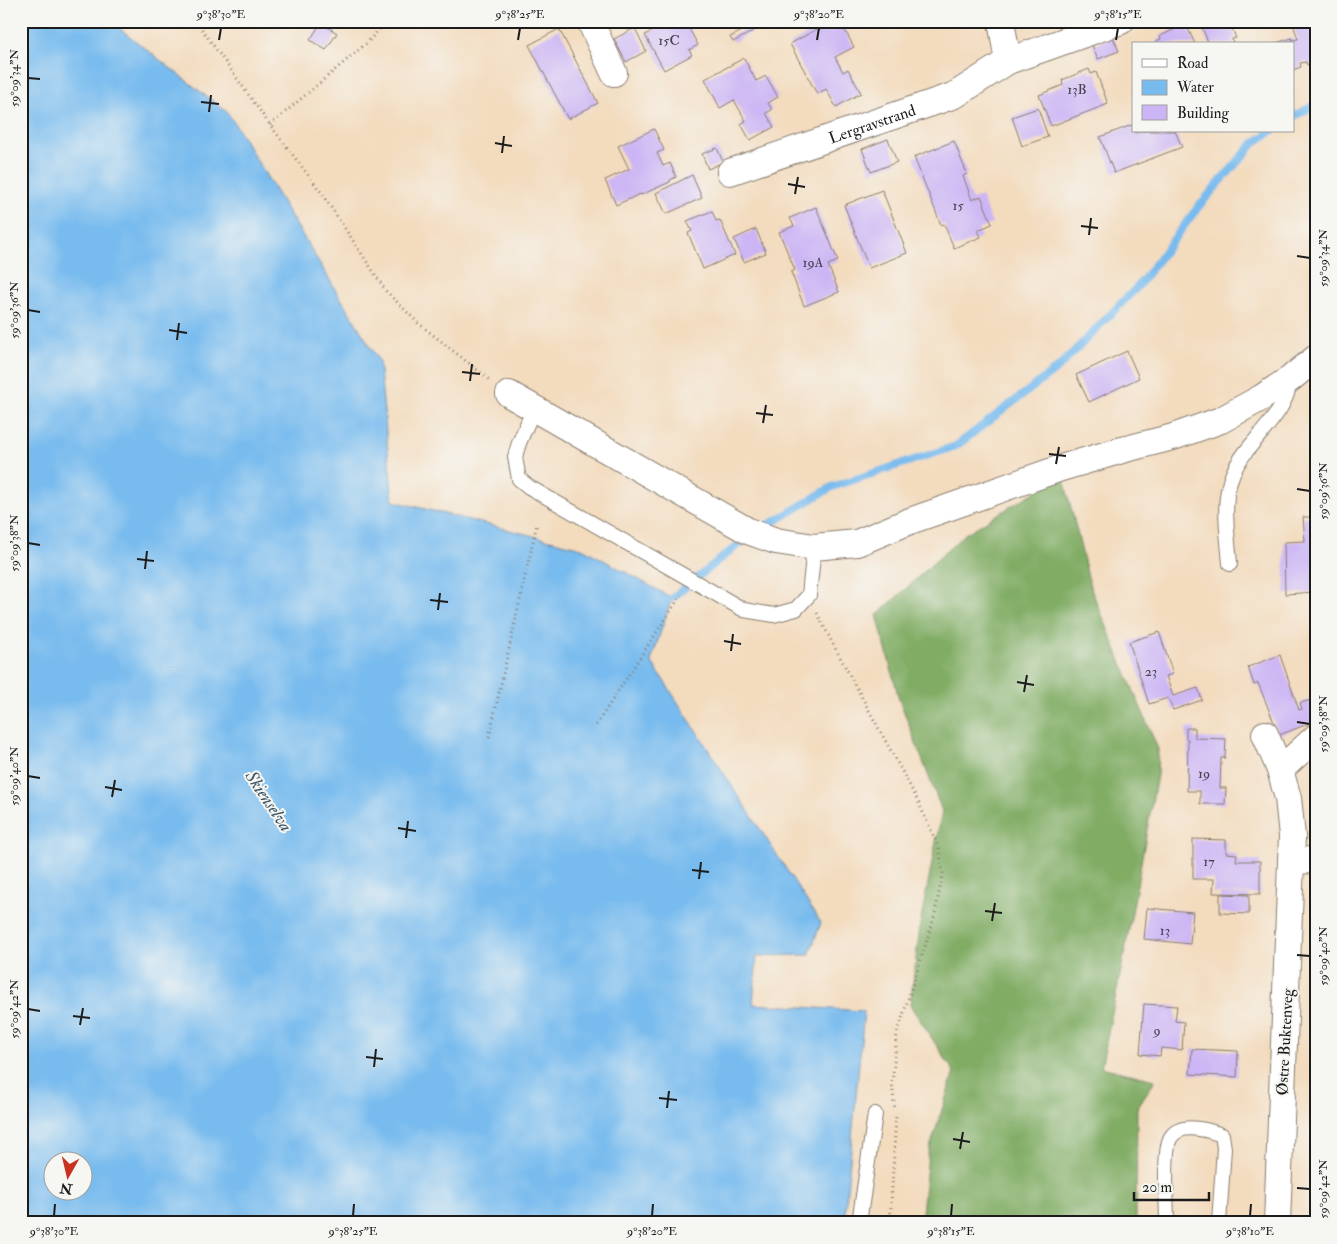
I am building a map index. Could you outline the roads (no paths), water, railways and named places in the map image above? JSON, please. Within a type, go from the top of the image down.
[{"type":"street","points":[[590,21],[614,73]]},
{"type":"street","points":[[1001,21],[1008,61]]},
{"type":"street","name":"Lergravstrand","points":[[730,172],[955,95],[1008,61],[1121,21]]},
{"type":"street","points":[[509,394],[748,531],[776,540],[814,547],[857,543],[910,521],[1061,468],[1173,437],[1213,423],[1261,398],[1290,379],[1316,358]]},
{"type":"street","name":"Østre Buktenveg","points":[[1265,734],[1280,770],[1288,798],[1292,836],[1303,861],[1277,1223]]},
{"type":"street","points":[[1280,770],[1316,737]]},
{"type":"lane","points":[[1230,564],[1227,508],[1232,476],[1237,465],[1264,431],[1289,393],[1290,379]]},
{"type":"lane","points":[[534,408],[518,443],[515,457],[519,478],[529,487],[744,610],[774,615],[796,609],[808,595],[814,547]]},
{"type":"lane","points":[[859,1223],[875,1114]]},
{"type":"lane","points":[[1167,1223],[1167,1151],[1170,1137],[1181,1129],[1206,1130],[1222,1135],[1224,1148],[1219,1223]]},
{"type":"water","name":"Skienselva","points":[[21,21],[110,21],[228,113],[379,361],[393,501],[582,548],[672,598],[651,661],[821,923],[809,955],[757,956],[753,1004],[864,1011],[844,1223],[21,1223]]},
{"type":"waterway","points":[[1294,116],[1316,104]]},
{"type":"waterway","points":[[760,530],[832,487],[956,446],[1059,367],[1139,285],[1199,206],[1254,143],[1270,132]]},
{"type":"waterway","points":[[672,598],[748,537]]}]
